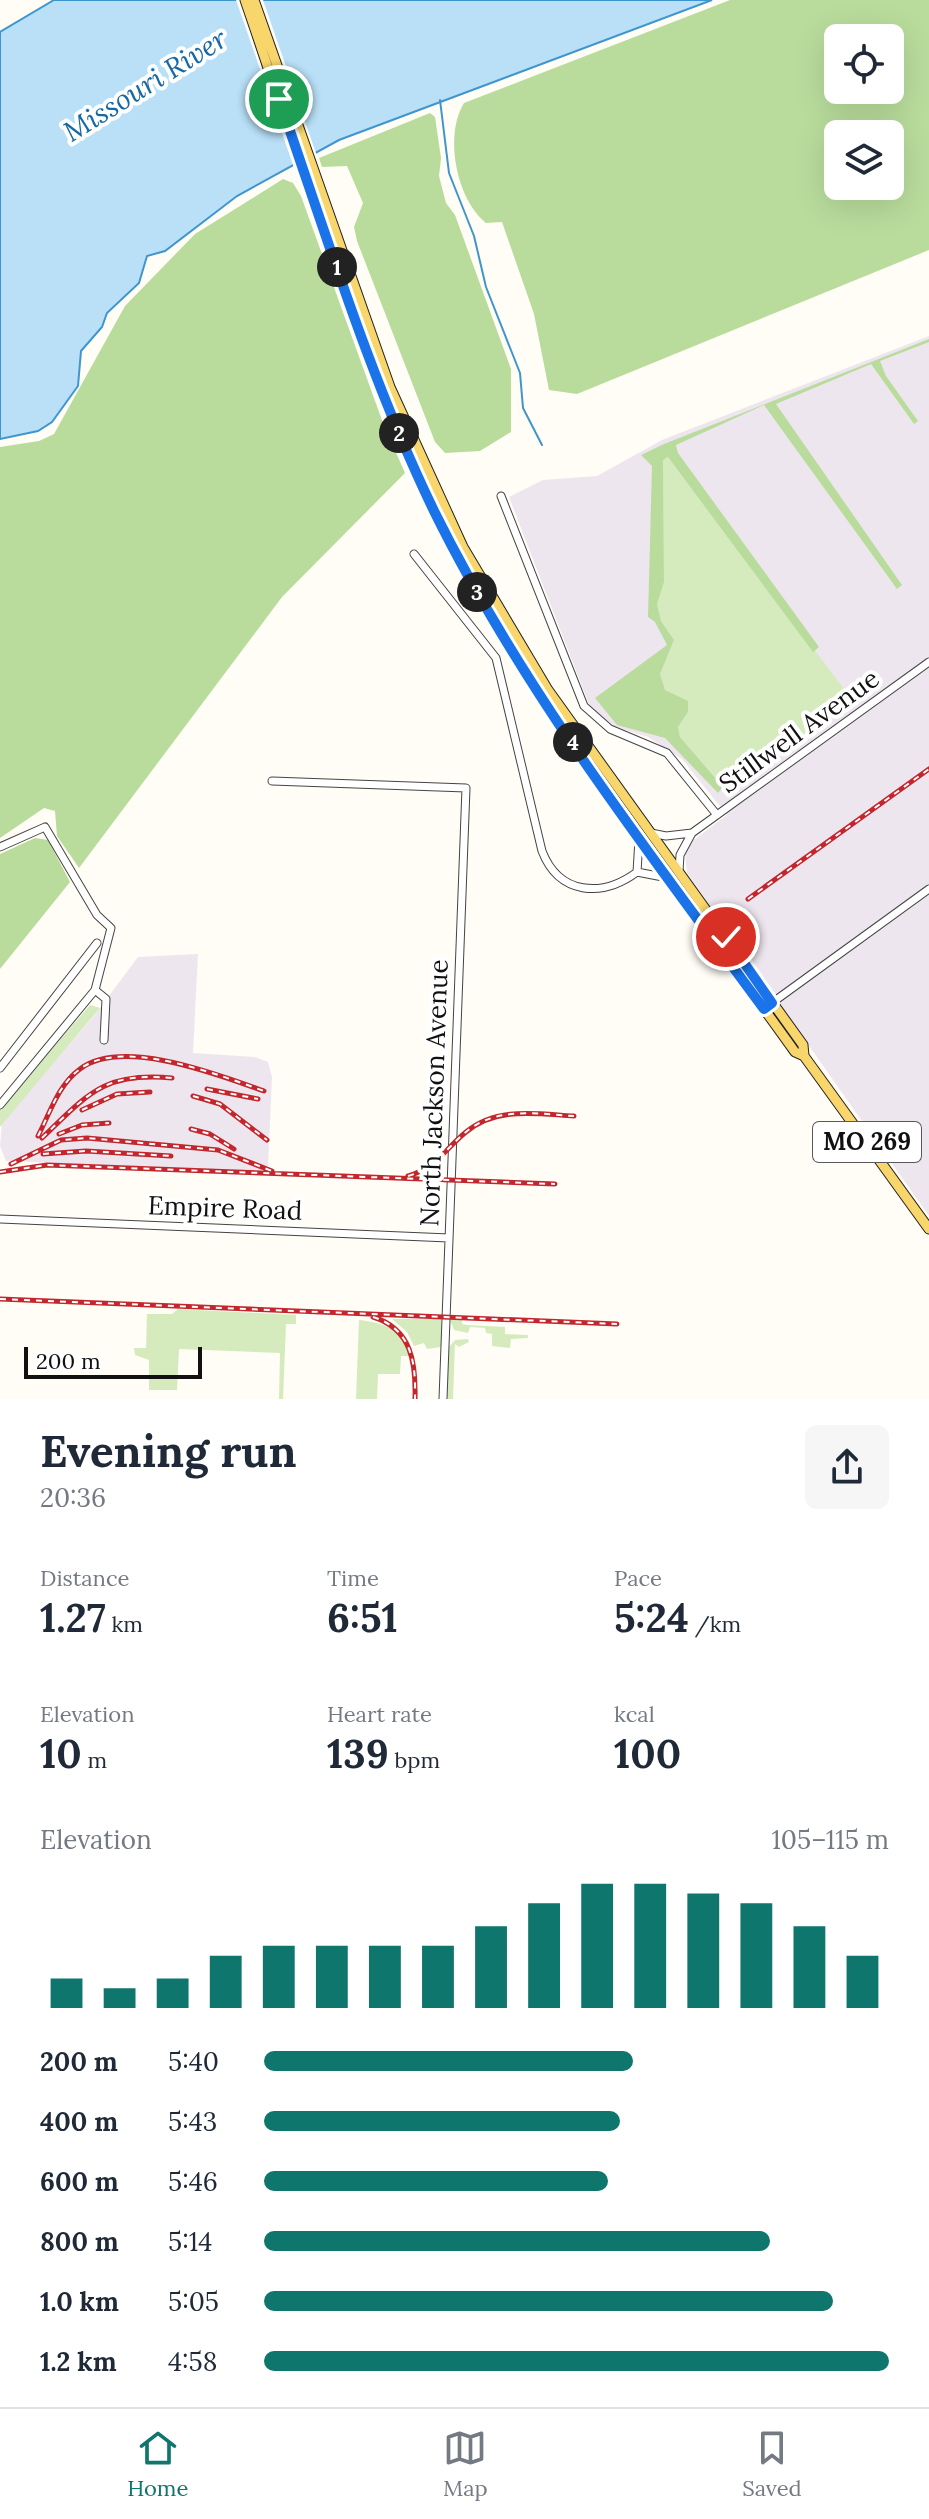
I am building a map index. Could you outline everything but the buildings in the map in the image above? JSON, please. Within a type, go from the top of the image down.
[{"type":"main road","name":"MO 269","points":[[245,0],[382,392],[459,549],[529,677],[668,878],[768,1006]]},
{"type":"main road","name":"MO 269","points":[[254,0],[390,387],[459,549],[548,690],[679,871],[795,1052],[804,1056],[929,1229]]},
{"type":"street","points":[[501,496],[584,706],[610,729],[667,753],[717,815]]},
{"type":"street","points":[[414,554],[496,658],[542,851],[552,871],[567,884],[602,890],[637,872],[668,878]]},
{"type":"street","name":"Stillwell Avenue","points":[[692,833],[929,662]]},
{"type":"street","name":"North Jackson Avenue","points":[[272,781],[466,788],[443,1399]]},
{"type":"street","points":[[0,847],[45,827],[97,915],[111,928],[95,990],[0,1105]]},
{"type":"street","points":[[651,833],[666,836],[692,833]]},
{"type":"street","points":[[679,871],[680,855],[692,833]]},
{"type":"street","points":[[637,872],[641,854],[638,834]]},
{"type":"street","points":[[768,1006],[929,889]]},
{"type":"street","points":[[0,1068],[97,943]]},
{"type":"street","points":[[95,990],[106,999],[104,1040]]},
{"type":"street","name":"Empire Road","points":[[0,1219],[449,1238]]},
{"type":"shaded area","points":[[929,336],[929,1216],[687,873],[685,853],[690,843],[727,815],[682,759],[648,737],[615,727],[590,707],[509,497],[543,480],[597,476],[662,440]]},
{"type":"shaded area","points":[[198,954],[193,1053],[255,1057],[268,1062],[272,1077],[268,1166],[260,1171],[6,1161],[0,1146],[2,1123],[94,1016],[138,957]]},
{"type":"green space","points":[[730,0],[929,0],[929,250],[577,394],[549,390],[534,314],[502,222],[486,223],[467,199],[461,183],[454,149],[458,116],[464,103]]},
{"type":"green space","points":[[430,113],[435,117],[441,158],[439,176],[446,203],[455,215],[511,369],[511,432],[480,451],[445,453],[435,442],[357,241],[354,227],[363,203],[347,166],[322,167],[319,158]]},
{"type":"green space","points":[[283,179],[293,183],[301,196],[383,423],[405,473],[282,597],[79,868],[57,836],[55,811],[44,808],[0,838],[0,447],[39,441],[54,434],[125,306],[195,234]]},
{"type":"green space","points":[[929,339],[929,342],[880,361],[886,376],[918,421],[914,424],[871,364],[776,404],[902,585],[897,589],[764,405],[676,445],[678,453],[819,647],[813,652],[668,457],[663,460],[664,582],[657,604],[661,621],[674,640],[660,674],[665,690],[688,701],[688,712],[678,727],[680,737],[723,787],[718,793],[665,738],[617,725],[595,698],[667,645],[655,622],[648,617],[652,466],[641,455],[664,444]]},
{"type":"green space","points":[[668,457],[854,702],[729,787],[723,787],[680,737],[678,727],[688,712],[665,690],[660,674],[674,640],[661,621],[657,604],[664,582],[663,460]]},
{"type":"green space","points":[[35,838],[48,840],[70,882],[0,969],[0,854]]},
{"type":"green space","points":[[90,1005],[100,1008],[0,1127],[0,1109]]},
{"type":"green space","points":[[178,1309],[296,1315],[296,1324],[286,1324],[283,1399],[279,1399],[280,1353],[179,1349],[177,1390],[149,1390],[149,1360],[135,1355],[134,1348],[146,1348],[147,1314],[172,1314]]},
{"type":"green space","points":[[392,1319],[441,1319],[441,1347],[427,1349],[424,1343],[414,1346],[407,1332]]},
{"type":"green space","points":[[462,1319],[462,1324],[505,1327],[505,1334],[528,1335],[528,1338],[511,1339],[510,1348],[492,1346],[492,1334],[486,1333],[485,1328],[470,1327],[468,1333],[454,1330],[450,1320]]},
{"type":"green space","points":[[359,1320],[392,1329],[403,1339],[410,1356],[401,1356],[400,1374],[378,1374],[377,1399],[356,1399]]},
{"type":"green space","points":[[468,1339],[469,1342],[459,1347],[455,1344],[453,1399],[447,1399],[449,1347],[455,1340]]},
{"type":"water","name":"Missouri River","points":[[54,0],[712,0],[339,140],[237,196],[165,251],[147,256],[139,283],[107,313],[102,327],[81,351],[78,386],[52,422],[38,431],[0,439],[0,32]]},
{"type":"pier","points":[[236,0],[263,0],[317,156],[294,167]]},
{"type":"waterway","points":[[440,100],[449,173],[474,236],[486,287],[520,373],[523,408],[542,445]]},
{"type":"railway","points":[[748,899],[929,769]]},
{"type":"railway","points":[[38,1136],[66,1083],[80,1069],[98,1060],[120,1057],[171,1062],[264,1091]]},
{"type":"railway","points":[[42,1138],[86,1098],[113,1082],[149,1077],[172,1078]]},
{"type":"railway","points":[[207,1089],[258,1099]]},
{"type":"railway","points":[[82,1110],[117,1094],[150,1092]]},
{"type":"railway","points":[[193,1096],[220,1104],[267,1140]]},
{"type":"railway","points":[[408,1176],[426,1168],[466,1132],[491,1118],[532,1113],[574,1116]]},
{"type":"railway","points":[[59,1134],[82,1125],[109,1123]]},
{"type":"railway","points":[[191,1129],[210,1134],[234,1149]]},
{"type":"railway","points":[[11,1164],[61,1140],[87,1138],[218,1150],[272,1171]]},
{"type":"railway","points":[[43,1154],[86,1151],[171,1156]]},
{"type":"railway","points":[[0,1172],[47,1165],[555,1184]]},
{"type":"railway","points":[[0,1299],[617,1324]]},
{"type":"railway","points":[[373,1317],[386,1322],[404,1339],[412,1360],[415,1399]]},
{"type":"route","points":[[279,99],[382,392],[455,552],[502,635],[563,728],[764,1009],[772,1003],[726,937]]}]
